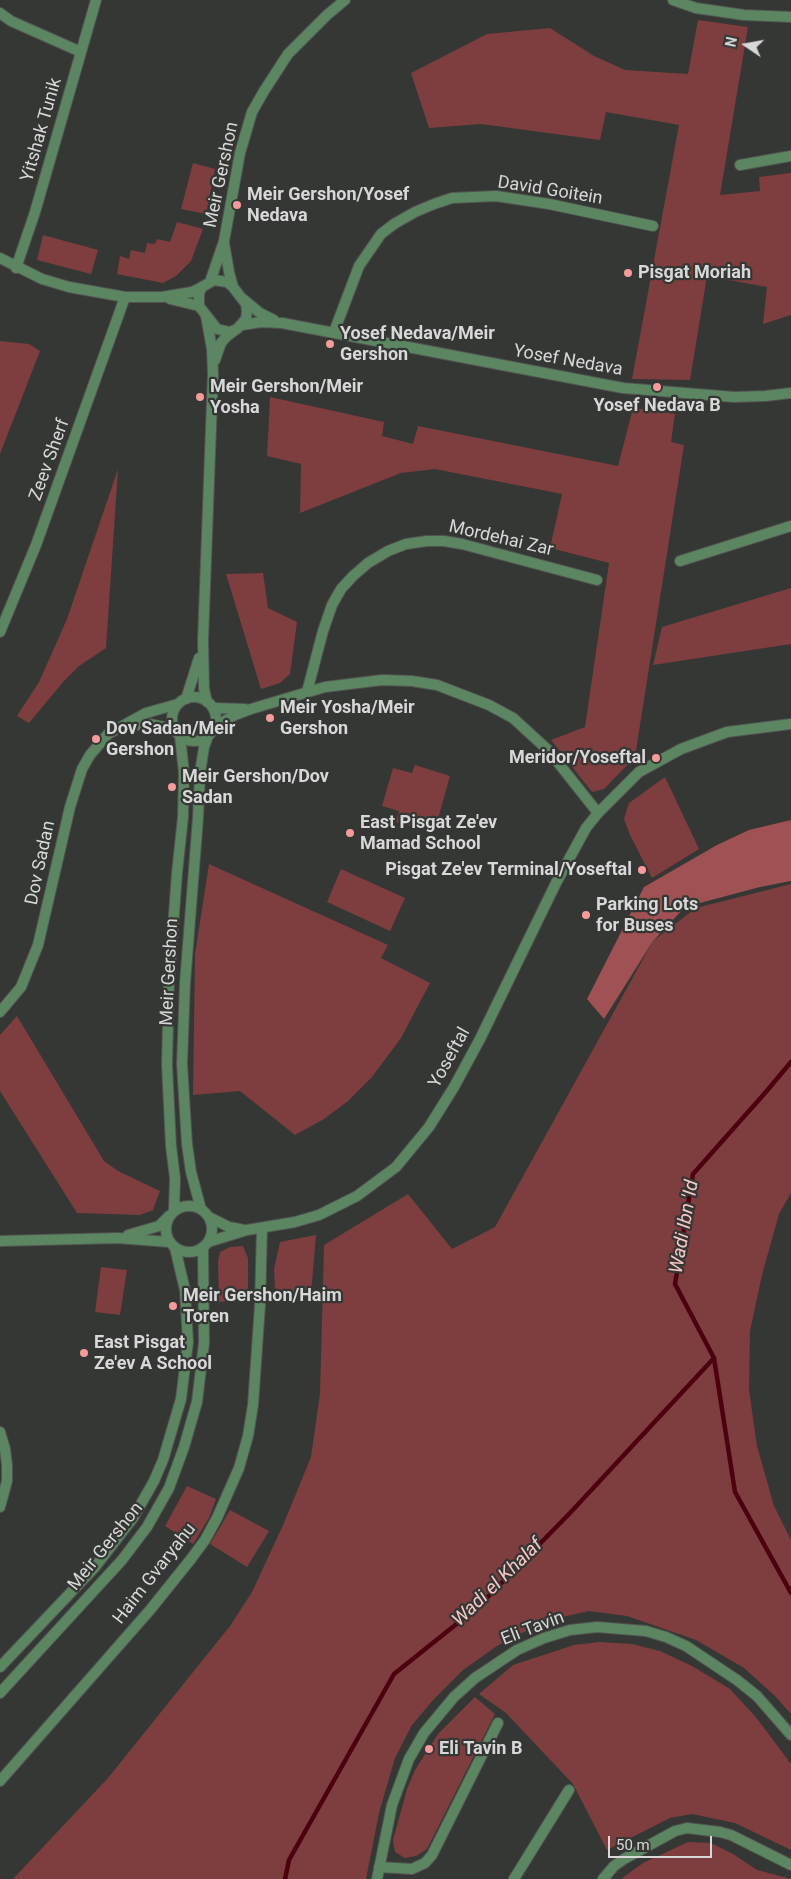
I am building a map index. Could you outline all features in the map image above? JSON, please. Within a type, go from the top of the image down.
[{"type":"street","name":"Yitshak Tunik","points":[[16,268],[35,212],[96,0]]},
{"type":"street","name":"Meir Gershon","points":[[206,284],[224,241],[245,131],[256,105],[288,54],[345,0]]},
{"type":"street","points":[[672,0],[696,8],[744,15],[791,17]]},
{"type":"street","points":[[0,13],[11,21],[82,52]]},
{"type":"street","points":[[740,166],[791,156]]},
{"type":"street","name":"David Goitein","points":[[334,332],[359,266],[381,234],[408,216],[452,198],[496,196],[549,204],[653,226]]},
{"type":"street","name":"Meir Gershon","points":[[224,241],[228,272],[233,287]]},
{"type":"street","points":[[0,258],[16,268],[42,279],[69,287],[125,297],[162,297],[192,292],[206,284],[221,280],[233,287],[242,298],[247,311],[246,319],[240,327],[221,343],[216,354],[213,374]]},
{"type":"street","points":[[206,284],[198,300],[199,306],[206,316],[217,329],[223,331],[240,327]]},
{"type":"street","name":"Zeev Sherf","points":[[0,632],[36,546],[125,297]]},
{"type":"street","points":[[162,297],[199,306]]},
{"type":"street","name":"Yosef Nedava","points":[[242,298],[260,313],[282,323]]},
{"type":"street","points":[[206,316],[212,349],[213,374],[203,640],[204,689],[216,721],[211,732]]},
{"type":"street","name":"Yosef Nedava","points":[[240,327],[261,322],[282,323],[623,388],[734,398],[791,393]]},
{"type":"street","points":[[680,561],[791,526]]},
{"type":"street","name":"Mordehai Zar","points":[[306,692],[332,605],[341,589],[352,576],[368,563],[388,551],[406,544],[427,541],[462,544],[597,580]]},
{"type":"street","points":[[177,732],[172,718],[194,678],[203,640]]},
{"type":"street","points":[[119,727],[150,724],[177,732],[191,741],[203,739],[223,721],[251,709],[306,692],[332,686],[382,680],[412,680],[429,683],[489,704],[513,718],[533,734],[566,771],[598,813]]},
{"type":"street","points":[[182,702],[197,698],[210,705],[251,709]]},
{"type":"street","name":"Dov Sadan","points":[[0,1012],[21,987],[38,945],[70,807],[82,769],[90,755],[108,734],[119,727],[146,713],[182,702]]},
{"type":"street","name":"Yoseftal","points":[[205,1245],[247,1230],[295,1222],[339,1206],[378,1182],[396,1167],[429,1127],[476,1047],[556,883],[586,828],[598,813],[639,772],[681,748],[727,732],[791,724]]},
{"type":"street","name":"Meir Gershon","points":[[172,1213],[175,1178],[171,1146],[167,1065],[169,982],[183,817],[184,773],[177,732]]},
{"type":"street","name":"Meir Gershon","points":[[201,1209],[191,1172],[187,1144],[182,1064],[185,983],[200,773],[204,747],[211,732]]},
{"type":"street","points":[[0,1241],[118,1238],[172,1245],[189,1252],[205,1245],[212,1230],[209,1217],[201,1209],[187,1205],[172,1213],[159,1226],[118,1238]]},
{"type":"street","points":[[172,1213],[165,1229],[172,1245]]},
{"type":"street","name":"Yoseftal","points":[[209,1217],[229,1227],[247,1230]]},
{"type":"street","name":"Haim Gvaryahu","points":[[0,1781],[171,1585],[205,1540],[229,1494],[246,1444],[253,1405],[260,1305],[262,1228]]},
{"type":"street","name":"Meir Gershon","points":[[0,1667],[95,1567],[134,1518],[163,1460],[181,1399],[188,1342],[185,1290],[172,1245]]},
{"type":"street","name":"Meir Gershon","points":[[0,1693],[122,1560],[147,1527],[169,1488],[184,1447],[197,1402],[204,1343],[205,1245]]},
{"type":"street","points":[[0,1432],[5,1449],[7,1481],[0,1507]]},
{"type":"street","name":"Eli Tavin","points":[[377,1879],[392,1806],[410,1759],[424,1733],[454,1697],[475,1678],[516,1650],[570,1630],[597,1627],[646,1631],[686,1646],[737,1680],[757,1696],[791,1735]]},
{"type":"street","points":[[379,1867],[412,1869],[425,1863],[432,1855],[498,1722]]},
{"type":"street","points":[[514,1879],[569,1790]]},
{"type":"street","points":[[603,1879],[614,1866],[624,1859],[675,1831],[686,1828],[731,1835],[791,1865]]},
{"type":"shaded area","points":[[698,20],[748,27],[720,195],[760,191],[759,177],[791,173],[791,315],[763,324],[767,287],[707,276],[690,380],[632,379],[679,125],[606,112],[600,140],[481,124],[429,128],[411,73],[487,34],[550,28],[594,56],[625,70],[688,74]]},
{"type":"shaded area","points":[[193,163],[215,169],[206,214],[181,209]]},
{"type":"shaded area","points":[[177,222],[203,229],[191,261],[176,276],[163,283],[117,274],[120,256],[129,259],[131,250],[145,253],[147,243],[155,244],[157,239],[170,242]]},
{"type":"shaded area","points":[[43,235],[98,250],[91,274],[37,260]]},
{"type":"shaded area","points":[[0,341],[29,344],[40,351],[0,454]]},
{"type":"shaded area","points":[[270,397],[384,422],[382,436],[413,444],[418,426],[618,466],[633,408],[675,414],[671,442],[684,445],[635,757],[604,789],[592,792],[551,740],[585,727],[609,563],[550,548],[562,494],[435,469],[401,473],[300,513],[301,464],[267,456]]},
{"type":"shaded area","points":[[118,469],[106,648],[79,666],[29,723],[17,716],[39,682],[67,619]]},
{"type":"shaded area","points":[[263,573],[268,608],[297,622],[290,674],[280,683],[261,689],[226,574]]},
{"type":"shaded area","points":[[791,588],[791,644],[653,665],[662,627]]},
{"type":"shaded area","points":[[415,765],[450,776],[434,833],[396,822],[399,811],[382,806],[393,768],[412,773]]},
{"type":"shaded area","points":[[665,777],[699,849],[652,878],[624,819],[629,803]]},
{"type":"shaded area","points":[[791,820],[791,881],[760,887],[685,907],[653,941],[604,1019],[587,999],[644,887],[717,845],[749,830]]},
{"type":"shaded area","points":[[209,864],[388,945],[381,958],[430,983],[401,1038],[372,1077],[348,1101],[324,1119],[295,1135],[240,1091],[193,1095],[195,954]]},
{"type":"shaded area","points":[[341,869],[405,898],[390,931],[327,902]]},
{"type":"shaded area","points":[[791,884],[791,1193],[779,1214],[762,1275],[750,1331],[749,1390],[757,1446],[774,1506],[791,1540],[791,1714],[775,1696],[744,1668],[696,1640],[627,1616],[589,1611],[536,1626],[497,1646],[463,1670],[434,1699],[412,1725],[395,1758],[379,1813],[366,1879],[13,1879],[108,1778],[230,1626],[252,1592],[284,1523],[311,1457],[320,1394],[324,1245],[408,1194],[452,1249],[495,1227],[653,941],[696,908]]},
{"type":"shaded area","points":[[17,1016],[104,1161],[118,1171],[160,1191],[153,1210],[140,1215],[77,1213],[0,1091],[0,1035]]},
{"type":"shaded area","points":[[316,1235],[311,1294],[286,1292],[275,1288],[274,1269],[280,1242]]},
{"type":"shaded area","points":[[243,1246],[248,1258],[248,1300],[219,1302],[218,1261],[220,1252],[230,1247]]},
{"type":"shaded area","points":[[101,1267],[127,1270],[120,1315],[95,1312]]},
{"type":"shaded area","points":[[187,1486],[216,1499],[209,1518],[193,1544],[165,1526]]},
{"type":"shaded area","points":[[230,1510],[269,1531],[247,1567],[210,1544]]},
{"type":"shaded area","points":[[600,1642],[632,1644],[660,1651],[692,1666],[730,1689],[755,1716],[791,1764],[791,1850],[735,1823],[692,1814],[670,1818],[607,1850],[573,1784],[506,1713],[479,1694],[513,1665],[574,1645]]},
{"type":"shaded area","points":[[475,1697],[495,1714],[427,1849],[416,1856],[405,1858],[395,1852],[393,1840],[407,1789],[415,1770],[438,1734]]},
{"type":"shaded area","points":[[688,1842],[711,1843],[733,1854],[757,1870],[791,1879],[621,1879],[643,1863]]},
{"type":"waterway","name":"Wadi Ibn 'Id","points":[[791,1062],[693,1174],[675,1284],[714,1358],[735,1492],[791,1593]]},
{"type":"waterway","name":"Wadi el Khalaf","points":[[285,1879],[289,1860],[394,1674],[479,1606],[570,1513],[714,1358]]},
{"type":"place","name":"Meir Gershon/Yosef Nedava","points":[[237,205]]},
{"type":"place","name":"Pisgat Moriah","points":[[628,273]]},
{"type":"place","name":"Yosef Nedava/Meir Gershon","points":[[330,344]]},
{"type":"place","name":"Yosef Nedava B","points":[[657,387]]},
{"type":"place","name":"Meir Gershon/Meir Yosha","points":[[200,397]]},
{"type":"place","name":"Meir Yosha/Meir Gershon","points":[[270,718]]},
{"type":"place","name":"Dov Sadan/Meir Gershon","points":[[96,739]]},
{"type":"place","name":"Meridor/Yoseftal","points":[[656,758]]},
{"type":"place","name":"Meir Gershon/Dov Sadan","points":[[172,787]]},
{"type":"place","name":"East Pisgat Ze'ev Mamad School","points":[[350,833]]},
{"type":"place","name":"Pisgat Ze'ev Terminal/Yoseftal","points":[[642,870]]},
{"type":"place","name":"Parking Lots for Buses","points":[[586,915]]},
{"type":"place","name":"Meir Gershon/Haim Toren","points":[[173,1306]]},
{"type":"place","name":"East Pisgat Ze'ev A School","points":[[84,1353]]},
{"type":"place","name":"Eli Tavin B","points":[[429,1749]]}]
